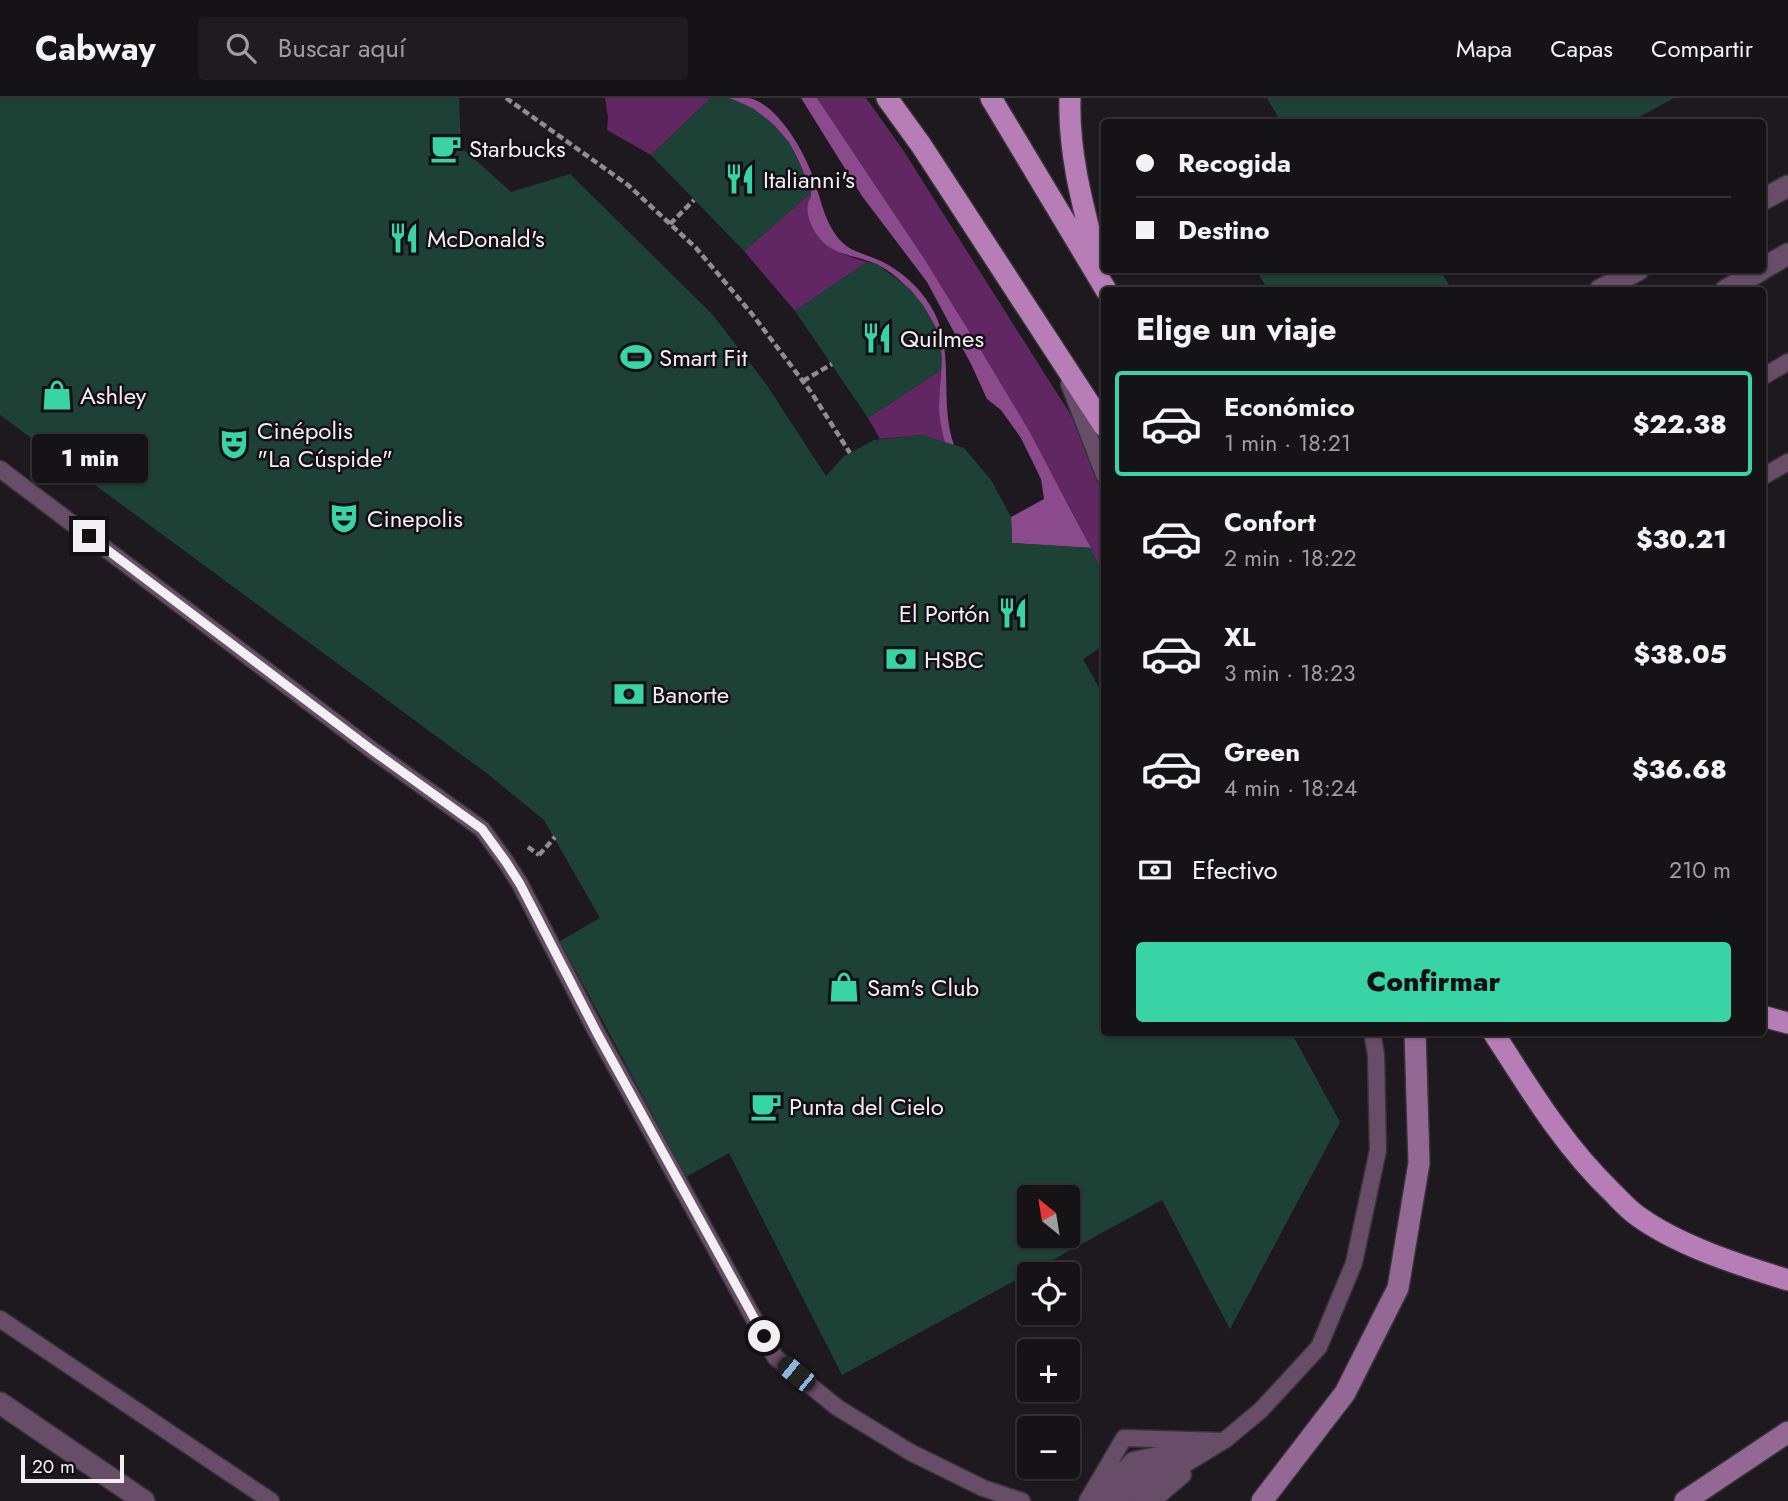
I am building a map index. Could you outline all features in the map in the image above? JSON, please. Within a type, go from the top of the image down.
[{"type":"main road","points":[[887,98],[921,145],[1101,421]]},
{"type":"main road","points":[[991,98],[1104,287]]},
{"type":"main road","points":[[1070,98],[1069,122],[1080,194],[1104,287]]},
{"type":"main road","points":[[1766,1017],[1788,1023]]},
{"type":"main road","points":[[1496,1036],[1557,1131],[1594,1175],[1635,1214],[1687,1243],[1744,1267],[1788,1280]]},
{"type":"street","points":[[1766,198],[1788,186]]},
{"type":"street","points":[[1766,267],[1788,254]]},
{"type":"street","points":[[1606,287],[1632,273]]},
{"type":"street","points":[[1731,287],[1755,273]]},
{"type":"street","points":[[1264,1499],[1345,1393],[1398,1288],[1419,1163],[1415,1036]]},
{"type":"street","points":[[0,1403],[144,1501]]},
{"type":"street","points":[[1685,1501],[1788,1432]]},
{"type":"lane","points":[[1058,356],[1101,467]]},
{"type":"lane","points":[[1766,375],[1788,362]]},
{"type":"lane","points":[[1766,475],[1788,462]]},
{"type":"lane","points":[[0,469],[372,750],[482,829],[506,862],[532,906],[604,1045],[775,1357],[838,1408],[979,1494],[1022,1501]]},
{"type":"lane","points":[[1142,1501],[1155,1499],[1261,1410],[1319,1347],[1353,1263],[1378,1150],[1376,1055],[1373,1036]]},
{"type":"lane","points":[[0,1318],[271,1501]]},
{"type":"lane","points":[[1089,1501],[1124,1438],[1222,1441]]},
{"type":"lane","points":[[1098,1501],[1141,1474],[1222,1441]]},
{"type":"lane","points":[[1110,1501],[1148,1487],[1222,1441]]},
{"type":"lane","points":[[1089,1501],[1133,1460],[1222,1441]]},
{"type":"path","points":[[506,98],[628,185],[696,248],[752,314],[803,381],[850,453]]},
{"type":"path","points":[[670,223],[694,200]]},
{"type":"path","points":[[803,381],[832,364]]},
{"type":"shaded area","points":[[605,98],[711,98],[651,155],[607,130]]},
{"type":"shaded area","points":[[728,98],[749,98],[759,102],[779,118],[808,164],[826,216],[837,237],[848,247],[897,270],[915,286],[930,305],[943,338],[947,410],[954,445],[945,443],[942,429],[939,406],[940,340],[927,312],[895,276],[870,261],[837,251],[823,242],[810,220],[810,189],[792,148],[765,118],[742,103]]},
{"type":"shaded area","points":[[801,98],[817,98],[923,257],[1028,429],[1091,548],[1012,543],[1011,517],[1044,499],[1041,479],[1021,438],[1001,410],[987,399],[927,282],[862,196]]},
{"type":"shaded area","points":[[817,98],[866,98],[903,150],[1079,428],[1101,485],[1101,571],[1020,417],[936,278]]},
{"type":"shaded area","points":[[811,193],[810,220],[821,239],[842,253],[867,262],[795,311],[744,251]]},
{"type":"shaded area","points":[[941,370],[939,405],[945,443],[922,435],[880,439],[868,418]]},
{"type":"building","points":[[0,98],[459,98],[461,147],[511,192],[570,174],[713,315],[766,384],[826,476],[843,457],[874,440],[922,435],[964,448],[991,480],[1011,517],[1012,543],[1091,548],[1101,572],[1101,647],[1083,659],[1101,692],[1101,1036],[1293,1036],[1340,1122],[1230,1329],[1162,1200],[1080,1245],[1080,1185],[1017,1185],[1017,1248],[1074,1248],[1049,1262],[1017,1262],[1017,1279],[842,1375],[729,1153],[686,1177],[560,941],[600,918],[544,820],[489,775],[0,415]]},
{"type":"building","name":"Italianni's","points":[[711,98],[737,101],[754,109],[773,124],[789,142],[811,193],[744,251],[651,155]]},
{"type":"building","points":[[1267,98],[1674,98],[1636,119],[1279,119]]},
{"type":"building","name":"Quilmes","points":[[867,262],[877,264],[910,289],[937,330],[941,347],[941,370],[868,418],[795,311]]},
{"type":"building","points":[[1258,273],[1442,273],[1450,287],[1266,287]]},
{"type":"place","name":"Starbucks","points":[[446,148]]},
{"type":"place","name":"Italianni's","points":[[740,179]]},
{"type":"place","name":"McDonald's","points":[[404,238]]},
{"type":"place","name":"Quilmes","points":[[877,338]]},
{"type":"place","name":"Smart Fit","points":[[636,357]]},
{"type":"place","name":"Ashley","points":[[57,395]]},
{"type":"place","name":"Cinépolis \"La Cúspide\"","points":[[234,444]]},
{"type":"place","name":"Cinepolis","points":[[344,518]]},
{"type":"place","name":"El Portón","points":[[1013,613]]},
{"type":"place","name":"HSBC","points":[[901,659]]},
{"type":"place","name":"Banorte","points":[[629,694]]},
{"type":"place","name":"Sam's Club","points":[[844,987]]},
{"type":"place","name":"Punta del Cielo","points":[[766,1106]]},
{"type":"route","points":[[89,536],[372,750],[482,829],[520,884],[597,1033],[764,1336]]}]
